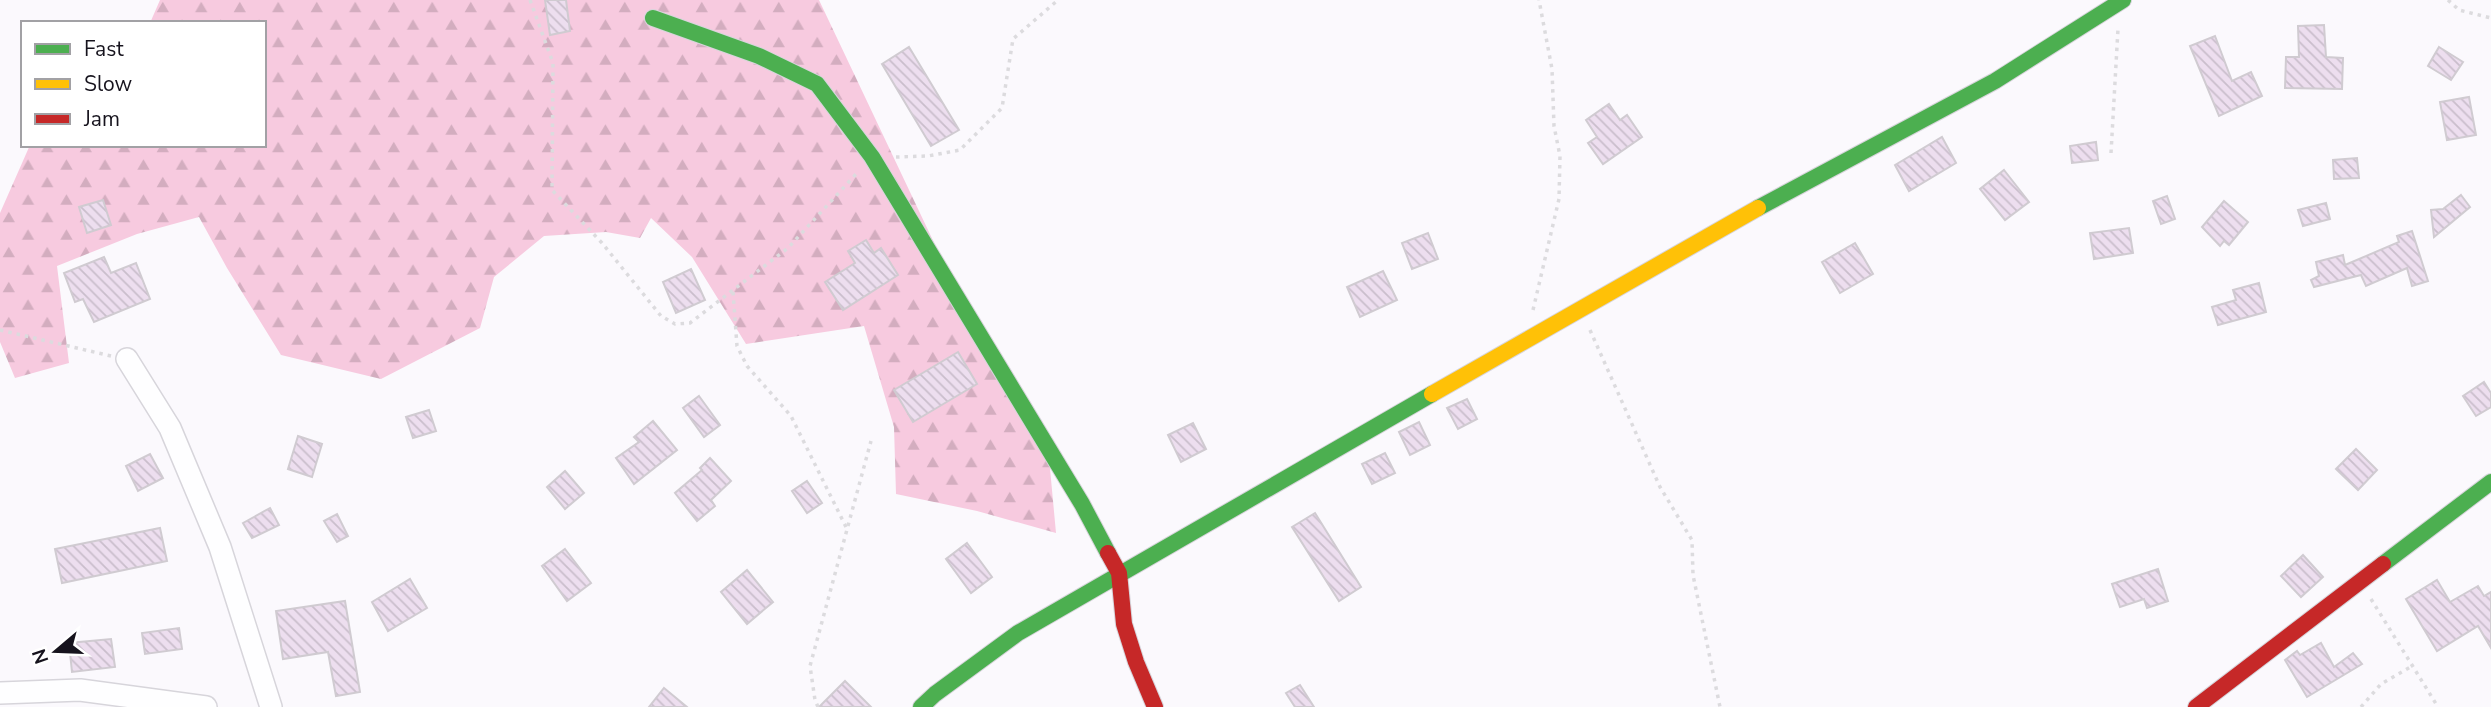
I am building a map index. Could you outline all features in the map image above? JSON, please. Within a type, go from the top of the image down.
[{"type":"street","points":[[921,707],[1018,633],[1119,573],[1725,226],[1995,81],[2121,1]]},
{"type":"street","points":[[653,18],[758,56],[817,84],[872,157],[1082,504],[1119,573],[1124,624],[1155,707]]},
{"type":"street","points":[[127,359],[170,428],[220,547],[271,707]]},
{"type":"street","points":[[2196,707],[2491,482]]},
{"type":"street","points":[[0,693],[80,690],[206,707]]},
{"type":"path","points":[[530,0],[553,63],[552,190],[602,243],[661,316],[676,324],[690,323],[788,248],[872,157],[928,156],[960,150],[1002,108],[1013,39],[1058,0]]},
{"type":"path","points":[[1526,340],[1559,199],[1560,156],[1554,126],[1552,69],[1539,0]]},
{"type":"path","points":[[2448,0],[2459,10],[2491,18]]},
{"type":"path","points":[[2111,153],[2121,1]]},
{"type":"path","points":[[733,292],[737,346],[747,366],[791,416],[847,530]]},
{"type":"path","points":[[1574,312],[1589,329],[1660,487],[1692,540],[1693,575],[1720,707]]},
{"type":"path","points":[[0,330],[127,359]]},
{"type":"path","points":[[818,707],[810,666],[871,441]]},
{"type":"path","points":[[2360,582],[2438,707]]},
{"type":"path","points":[[2361,707],[2381,684],[2412,666]]},
{"type":"green space","points":[[160,0],[819,0],[983,346],[1048,447],[1056,533],[977,511],[896,494],[894,427],[864,326],[746,344],[692,257],[651,218],[640,238],[606,232],[544,236],[494,277],[480,328],[381,379],[281,355],[199,217],[137,234],[57,266],[69,363],[15,378],[0,342],[0,213],[29,147],[266,147],[266,21],[151,21]]},
{"type":"building","points":[[545,0],[566,0],[570,31],[550,35]]},
{"type":"building","points":[[2324,25],[2326,57],[2343,58],[2342,89],[2285,88],[2286,57],[2299,57],[2298,26]]},
{"type":"building","points":[[2215,36],[2232,81],[2251,72],[2262,96],[2219,116],[2190,46]]},
{"type":"building","points":[[909,47],[959,130],[931,146],[882,64]]},
{"type":"building","points":[[2439,47],[2463,62],[2451,80],[2428,66]]},
{"type":"building","points":[[2469,97],[2476,135],[2447,140],[2440,102]]},
{"type":"building","points":[[1609,104],[1620,120],[1627,115],[1642,137],[1603,164],[1588,143],[1597,137],[1586,120]]},
{"type":"building","points":[[1942,137],[1956,163],[1909,191],[1895,165]]},
{"type":"building","points":[[2096,142],[2098,160],[2072,163],[2070,146]]},
{"type":"building","points":[[2357,158],[2359,178],[2334,179],[2333,160]]},
{"type":"building","points":[[2004,170],[2029,202],[2005,220],[1980,189]]},
{"type":"building","points":[[2461,195],[2470,207],[2434,237],[2431,210],[2443,209]]},
{"type":"building","points":[[2167,196],[2175,219],[2161,224],[2153,201]]},
{"type":"building","points":[[103,200],[111,225],[87,233],[79,207]]},
{"type":"building","points":[[2224,201],[2248,222],[2229,245],[2224,241],[2220,246],[2202,227]]},
{"type":"building","points":[[2326,203],[2330,219],[2303,226],[2298,210]]},
{"type":"building","points":[[2129,228],[2133,253],[2094,259],[2090,233]]},
{"type":"building","points":[[2412,231],[2428,281],[2412,286],[2407,268],[2366,286],[2361,275],[2314,287],[2311,280],[2319,276],[2316,262],[2343,255],[2345,265],[2399,242],[2397,236]]},
{"type":"building","points":[[1428,233],[1438,259],[1412,269],[1402,243]]},
{"type":"building","points":[[866,240],[874,253],[881,248],[898,275],[843,310],[825,282],[855,263],[848,251]]},
{"type":"building","points":[[1855,243],[1873,274],[1840,293],[1822,262]]},
{"type":"building","points":[[104,257],[111,273],[136,263],[150,299],[94,322],[83,299],[75,302],[64,273]]},
{"type":"building","points":[[691,269],[705,300],[676,313],[663,282]]},
{"type":"building","points":[[1383,271],[1397,300],[1360,317],[1347,287]]},
{"type":"building","points":[[2259,283],[2266,312],[2218,325],[2212,307],[2236,300],[2233,290]]},
{"type":"building","points":[[958,352],[977,384],[913,422],[894,390]]},
{"type":"building","points":[[2484,382],[2491,393],[2491,407],[2476,416],[2463,396]]},
{"type":"building","points":[[699,396],[720,425],[704,437],[683,408]]},
{"type":"building","points":[[1467,399],[1477,419],[1458,429],[1447,408]]},
{"type":"building","points":[[429,410],[436,431],[413,438],[406,417]]},
{"type":"building","points":[[653,421],[677,450],[634,484],[616,458],[639,442],[634,437]]},
{"type":"building","points":[[1419,422],[1430,445],[1410,455],[1399,432]]},
{"type":"building","points":[[1193,423],[1206,449],[1181,462],[1168,435]]},
{"type":"building","points":[[298,436],[322,444],[312,477],[288,469]]},
{"type":"building","points":[[2356,449],[2377,470],[2358,490],[2336,469]]},
{"type":"building","points":[[1385,453],[1395,473],[1372,484],[1362,464]]},
{"type":"building","points":[[150,454],[163,478],[138,491],[126,466]]},
{"type":"building","points":[[710,458],[731,481],[711,500],[715,506],[697,521],[675,493],[702,470],[700,468]]},
{"type":"building","points":[[565,471],[584,493],[565,509],[547,487]]},
{"type":"building","points":[[807,481],[822,503],[807,513],[792,491]]},
{"type":"building","points":[[270,508],[279,525],[252,538],[243,523]]},
{"type":"building","points":[[1315,513],[1361,587],[1339,601],[1292,527]]},
{"type":"building","points":[[337,514],[348,536],[337,542],[324,521]]},
{"type":"building","points":[[160,528],[167,561],[62,583],[55,549]]},
{"type":"building","points":[[967,543],[992,577],[971,593],[946,559]]},
{"type":"building","points":[[565,549],[591,583],[567,601],[542,566]]},
{"type":"building","points":[[2303,555],[2323,577],[2301,597],[2281,576]]},
{"type":"building","points":[[2158,569],[2168,601],[2147,608],[2144,599],[2120,607],[2112,584]]},
{"type":"building","points":[[747,570],[773,602],[747,624],[721,592]]},
{"type":"building","points":[[410,579],[427,608],[388,631],[372,602]]},
{"type":"building","points":[[2437,580],[2450,602],[2478,586],[2484,596],[2491,592],[2491,648],[2478,626],[2437,651],[2406,599]]},
{"type":"building","points":[[345,601],[360,692],[336,696],[328,652],[283,659],[276,611]]},
{"type":"building","points":[[179,628],[182,649],[145,654],[142,633]]},
{"type":"building","points":[[111,639],[115,667],[72,672],[69,643]]},
{"type":"building","points":[[2321,643],[2334,667],[2353,653],[2362,664],[2307,697],[2285,660],[2297,651],[2300,655]]},
{"type":"building","points":[[845,681],[871,707],[819,707]]},
{"type":"building","points":[[1300,685],[1314,707],[1295,707],[1286,693]]},
{"type":"building","points":[[664,688],[687,707],[649,707]]},
{"type":"traffic: fast","points":[[1758,208],[1995,81],[2123,0]]},
{"type":"traffic: fast","points":[[653,18],[759,56],[817,84],[872,157],[1082,504],[1108,553]]},
{"type":"traffic: fast","points":[[921,707],[1018,633],[1432,394]]},
{"type":"traffic: fast","points":[[2383,564],[2491,482]]},
{"type":"traffic: slow","points":[[1432,394],[1758,208]]},
{"type":"traffic: jam","points":[[1108,553],[1119,573],[1124,624],[1155,707]]},
{"type":"traffic: jam","points":[[2196,707],[2383,564]]}]
